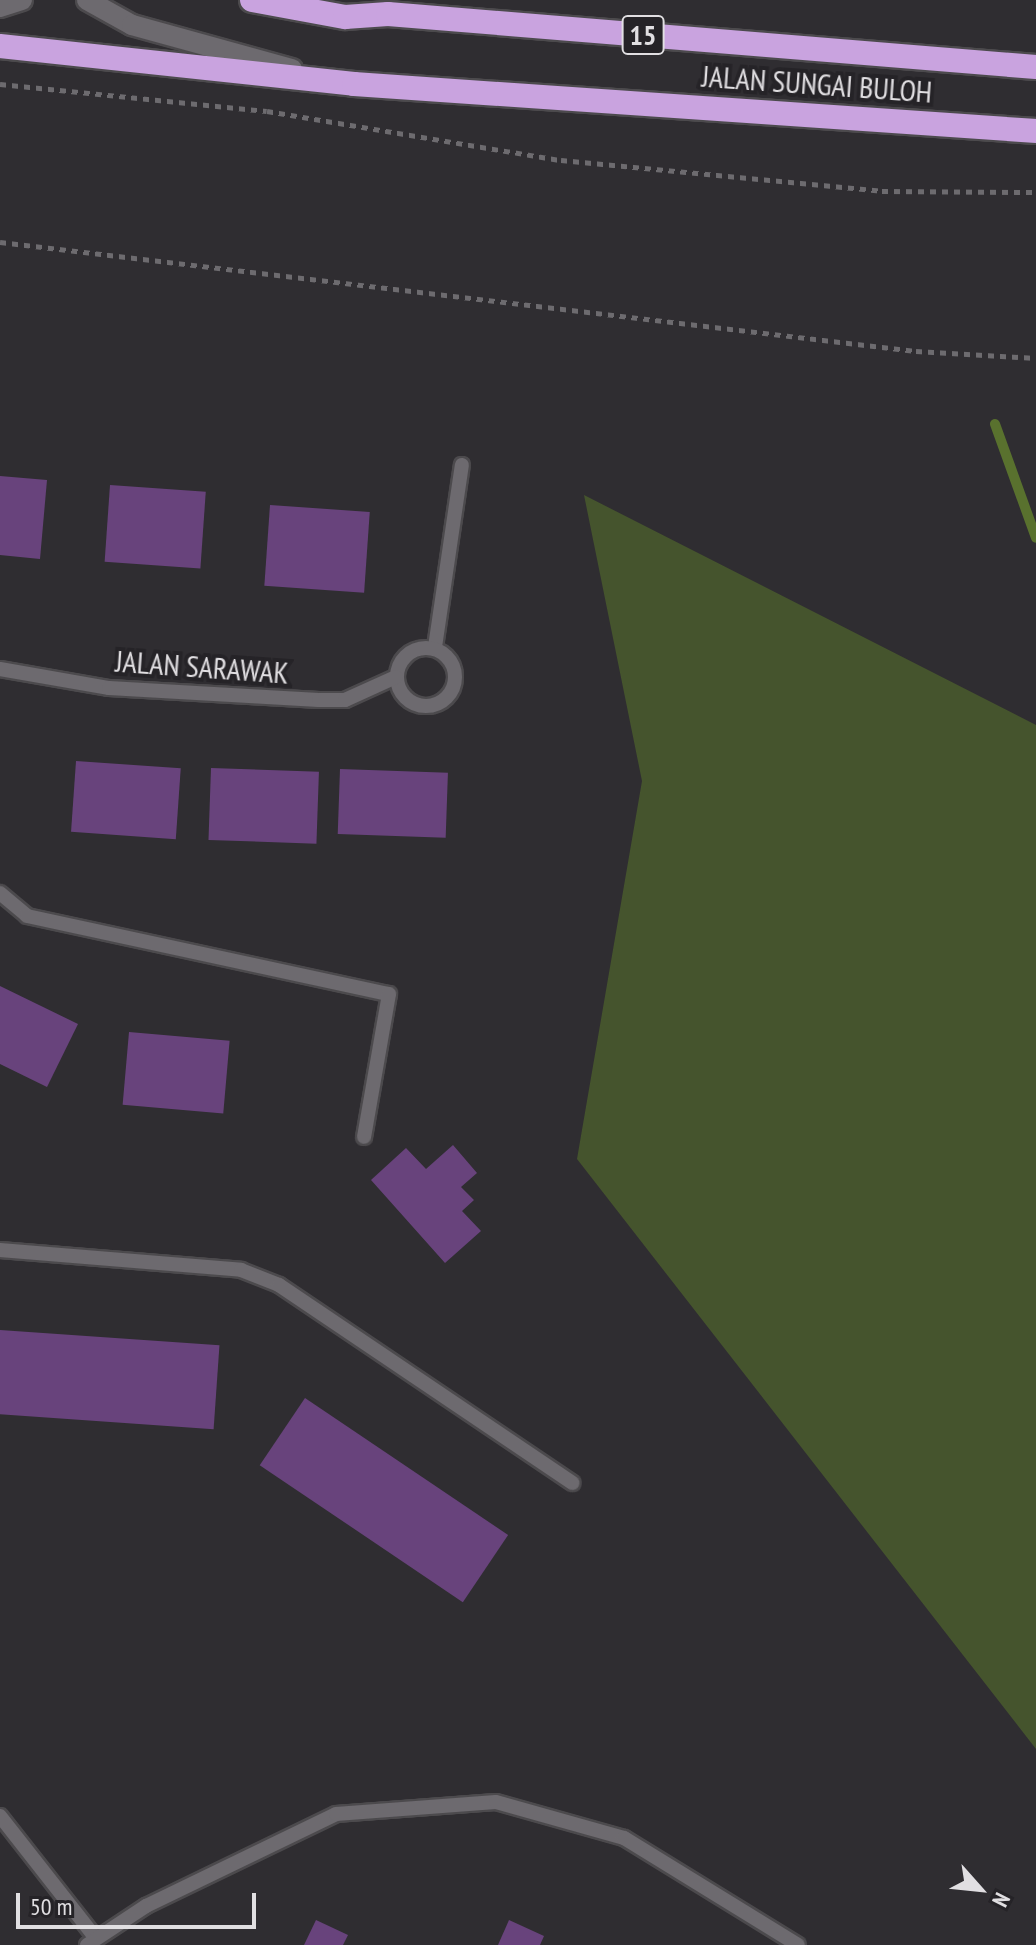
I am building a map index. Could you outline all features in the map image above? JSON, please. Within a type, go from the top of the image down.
[{"type":"highway","name":"JALAN SUNGAI BULOH","points":[[252,0],[345,17],[388,14],[1036,67]]},
{"type":"highway","name":"JALAN SUNGAI BULOH","points":[[0,46],[354,84],[1036,131]]},
{"type":"main road","points":[[0,7],[22,0]]},
{"type":"main road","points":[[87,0],[132,25],[354,84]]},
{"type":"lane","points":[[435,647],[462,465]]},
{"type":"lane","points":[[435,647],[450,658],[456,676],[451,694],[436,705],[417,705],[402,695],[396,677],[409,654],[435,647]]},
{"type":"lane","name":"JALAN SARAWAK","points":[[0,669],[109,688],[319,700],[345,700],[396,677]]},
{"type":"lane","points":[[0,893],[27,916],[389,994],[364,1137]]},
{"type":"lane","points":[[0,1250],[241,1270],[279,1285],[573,1483]]},
{"type":"lane","points":[[0,1816],[91,1941],[336,1814],[496,1802],[624,1838],[798,1945]]},
{"type":"path","points":[[0,84],[267,111],[561,160],[882,191],[1036,192]]},
{"type":"path","points":[[0,242],[916,351],[1036,358]]},
{"type":"green space","points":[[584,495],[1036,725],[1036,1749],[577,1159],[642,781]]},
{"type":"building","points":[[0,476],[47,480],[40,559],[0,555]]},
{"type":"building","points":[[110,485],[206,492],[200,569],[105,562]]},
{"type":"building","points":[[270,505],[370,512],[364,593],[264,586]]},
{"type":"building","points":[[76,761],[181,768],[176,839],[71,832]]},
{"type":"building","points":[[211,768],[319,772],[316,844],[208,840]]},
{"type":"building","points":[[340,769],[448,773],[446,838],[338,834]]},
{"type":"building","points":[[0,986],[78,1024],[47,1087],[0,1064]]},
{"type":"building","points":[[129,1032],[230,1041],[223,1114],[123,1105]]},
{"type":"building","points":[[453,1145],[477,1173],[461,1187],[474,1200],[462,1211],[481,1231],[445,1263],[371,1180],[406,1148],[426,1169]]},
{"type":"building","points":[[0,1330],[219,1345],[214,1429],[0,1414]]},
{"type":"building","points":[[305,1398],[508,1535],[463,1602],[260,1465]]},
{"type":"building","points":[[316,1920],[348,1935],[343,1945],[304,1945]]},
{"type":"building","points":[[509,1920],[544,1936],[540,1945],[498,1945]]},
{"type":"waterway","points":[[995,424],[1036,538]]}]
